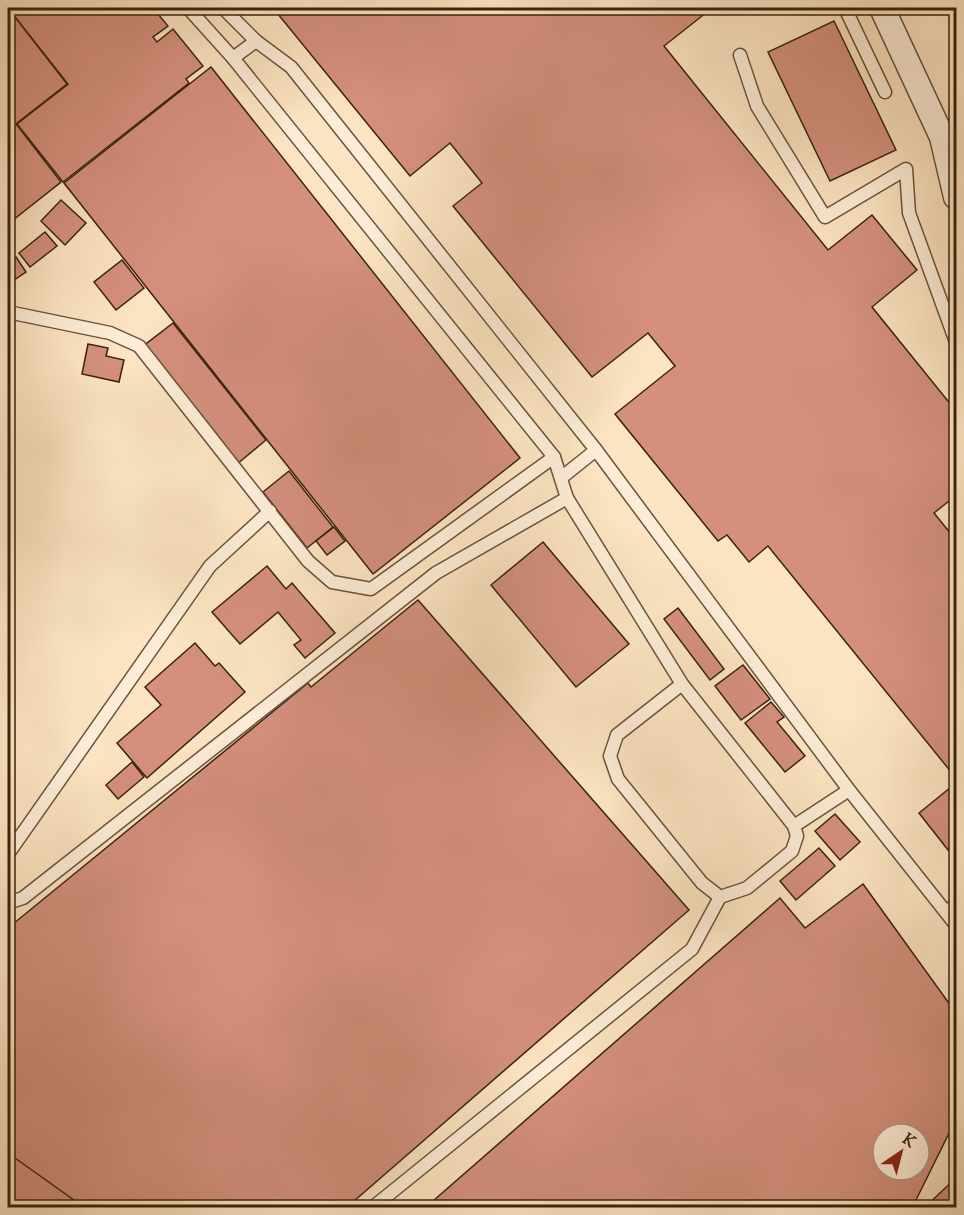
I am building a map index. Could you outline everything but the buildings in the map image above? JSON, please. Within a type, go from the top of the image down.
[{"type":"street","points":[[882,8],[942,137],[957,197]]},
{"type":"lane","points":[[188,8],[232,58],[554,458],[567,498],[682,684],[794,826],[796,836],[792,851],[747,888],[720,897],[692,949],[372,1208]]},
{"type":"lane","points":[[223,8],[256,41],[291,67],[596,450],[849,790],[952,908],[957,925]]},
{"type":"lane","points":[[845,8],[885,92]]},
{"type":"lane","points":[[232,58],[256,41]]},
{"type":"lane","points":[[740,56],[757,106],[825,217],[906,169],[909,213],[957,342]]},
{"type":"lane","points":[[8,312],[110,333],[139,346],[308,561],[332,582],[372,589],[554,458]]},
{"type":"lane","points":[[561,478],[596,450]]},
{"type":"lane","points":[[8,903],[23,898],[436,573],[567,498]]},
{"type":"lane","points":[[8,854],[210,566],[270,511]]},
{"type":"lane","points":[[682,684],[617,735],[610,756],[618,779],[702,883],[720,897]]},
{"type":"lane","points":[[794,826],[849,790]]}]
